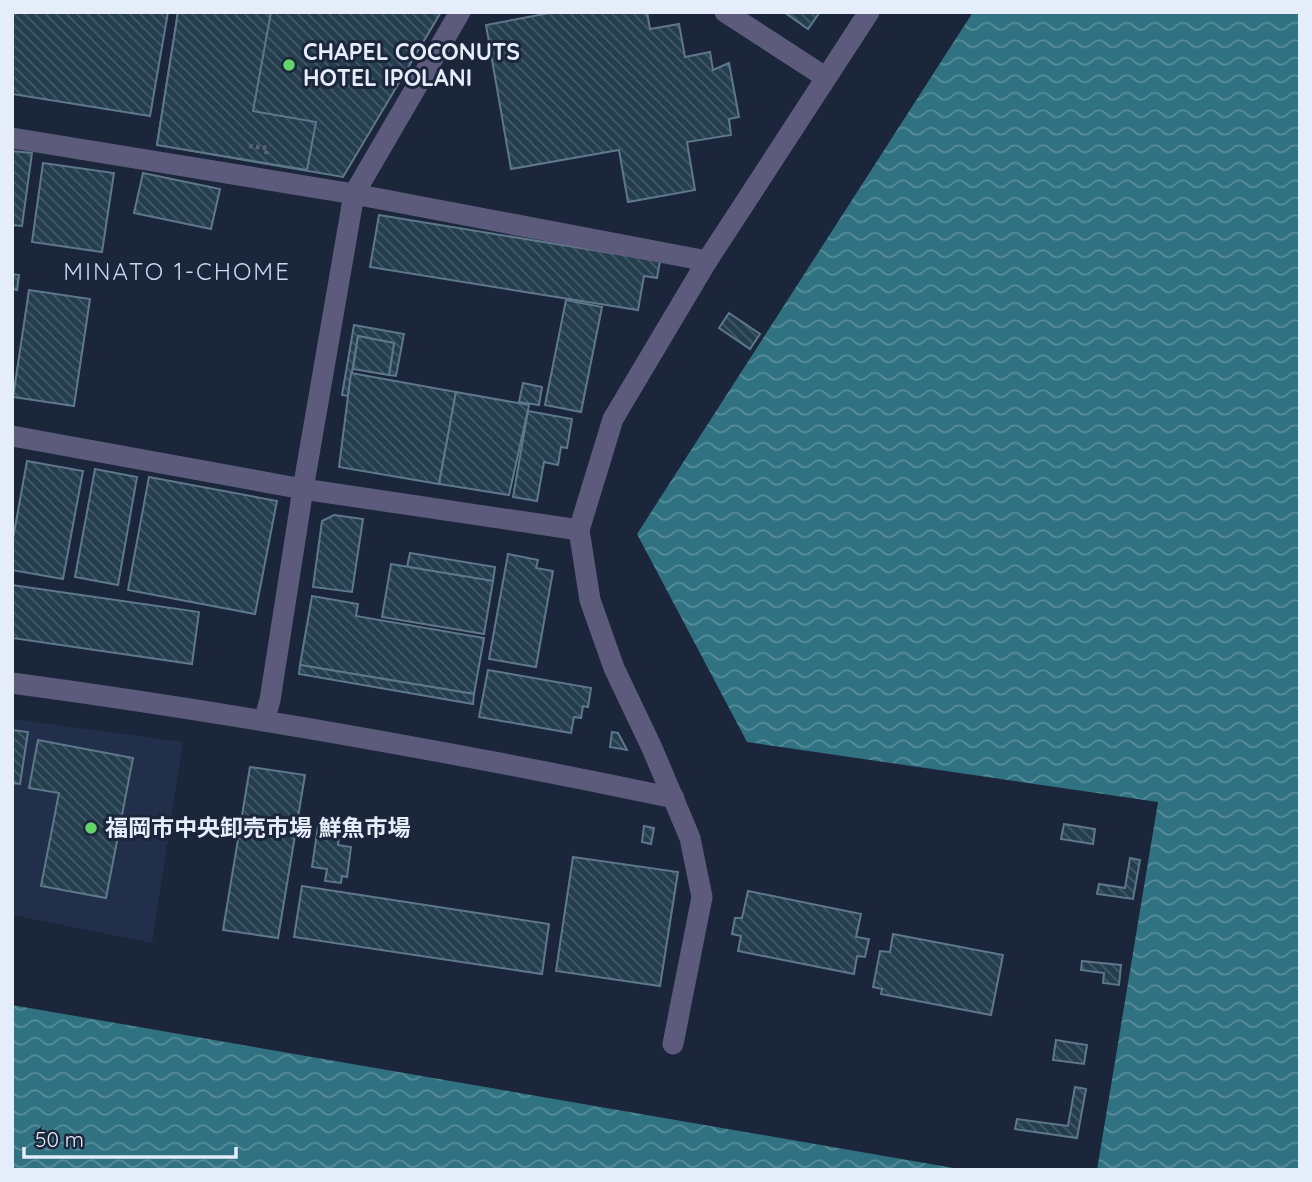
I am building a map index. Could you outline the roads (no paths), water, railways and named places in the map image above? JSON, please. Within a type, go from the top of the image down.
[{"type":"street","points":[[264,721],[270,700],[333,302],[354,194],[460,12]]},
{"type":"street","points":[[725,12],[825,77]]},
{"type":"street","points":[[673,1044],[702,897],[690,838],[610,657],[590,600],[579,530],[613,419],[707,261],[869,12]]},
{"type":"street","points":[[12,138],[354,194],[707,261]]},
{"type":"street","points":[[12,436],[303,489],[579,530]]},
{"type":"street","points":[[12,683],[264,721],[487,759],[674,798]]},
{"type":"water","points":[[973,12],[1300,12],[1300,1170],[1097,1170],[1158,802],[747,742],[637,534]]},
{"type":"water","points":[[12,1005],[965,1170],[12,1170]]},
{"type":"place","name":"CHAPEL COCONUTS HOTEL IPOLANI","points":[[289,65]]},
{"type":"place","name":"福岡市中央卸売市場 鮮魚市場","points":[[91,828]]},
{"type":"district","name":"MINATO 1-CHOME","points":[[177,272]]}]
